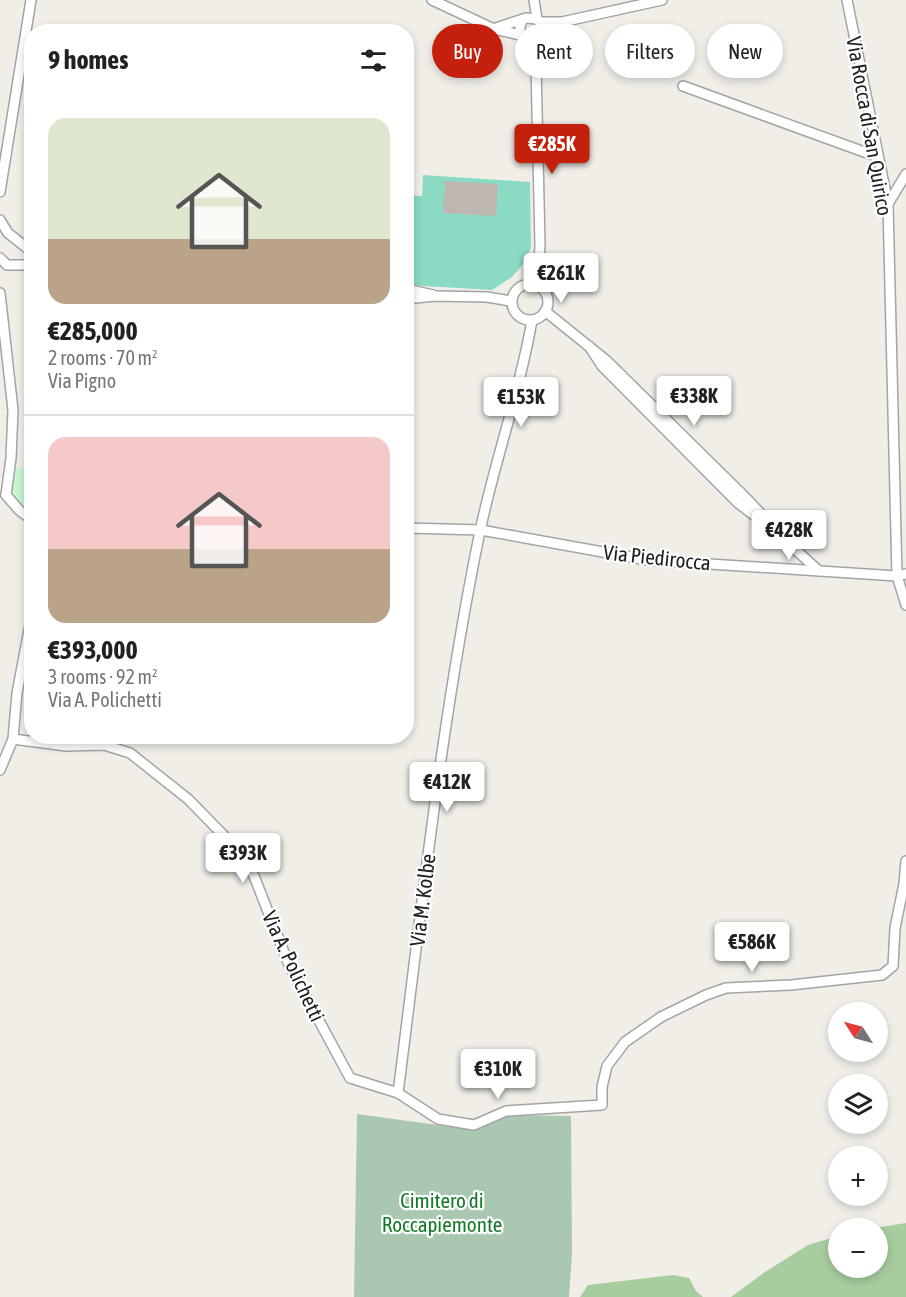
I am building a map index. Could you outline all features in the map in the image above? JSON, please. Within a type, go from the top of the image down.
[{"type":"street","points":[[27,24],[31,0]]},
{"type":"street","points":[[432,0],[483,24]]},
{"type":"street","points":[[520,24],[533,0]]},
{"type":"street","points":[[533,0],[539,24]]},
{"type":"street","points":[[503,26],[524,19],[562,22],[662,0]]},
{"type":"street","name":"Via Rocca di San Quirico","points":[[847,0],[888,204],[901,575],[906,605]]},
{"type":"street","points":[[0,192],[24,43]]},
{"type":"street","points":[[536,78],[540,246],[537,285]]},
{"type":"street","points":[[683,86],[878,158]]},
{"type":"street","points":[[888,204],[906,174]]},
{"type":"street","points":[[0,213],[0,220],[8,233],[24,246]]},
{"type":"street","points":[[0,258],[7,265],[24,265]]},
{"type":"street","points":[[525,284],[537,285],[546,293],[548,304],[545,311],[541,316],[532,320],[520,317],[515,313],[511,301],[518,288],[525,284]]},
{"type":"street","points":[[414,291],[435,296]]},
{"type":"street","points":[[0,293],[13,410],[11,458],[3,495],[24,514]]},
{"type":"street","points":[[414,299],[435,296],[487,297],[511,301]]},
{"type":"street","points":[[545,311],[607,361],[738,490],[776,532],[819,571]]},
{"type":"street","name":"Via M. Kolbe","points":[[398,1093],[444,728],[480,530],[527,352],[532,320]]},
{"type":"street","name":"Via Piedirocca","points":[[414,528],[480,530],[647,560],[901,575]]},
{"type":"street","points":[[0,770],[13,739],[17,693],[24,656]]},
{"type":"street","name":"Via A. Polichetti","points":[[13,739],[24,740]]},
{"type":"street","name":"Via A. Polichetti","points":[[51,744],[104,745],[130,753],[188,799],[233,845],[254,876],[289,964],[350,1078],[398,1093],[438,1119],[474,1125],[506,1111],[602,1105],[602,1087],[607,1066],[625,1042],[661,1017],[706,995],[726,988],[791,985],[882,975],[893,966],[895,928],[906,861]]},
{"type":"green space","points":[[423,175],[530,182],[531,248],[523,264],[512,277],[492,290],[414,285],[414,196],[422,196]]},
{"type":"green space","points":[[10,466],[24,469],[24,513],[6,495]]},
{"type":"green space","name":"Cimitero di Roccapiemonte","points":[[357,1114],[474,1130],[508,1115],[571,1116],[572,1254],[569,1297],[354,1297]]},
{"type":"green space","points":[[906,1223],[906,1297],[731,1297],[808,1245],[828,1239],[828,1278],[888,1278],[888,1226]]},
{"type":"green space","points":[[673,1275],[689,1278],[696,1291],[703,1297],[580,1297],[588,1285]]},
{"type":"building","points":[[445,181],[498,184],[496,216],[443,213]]}]
